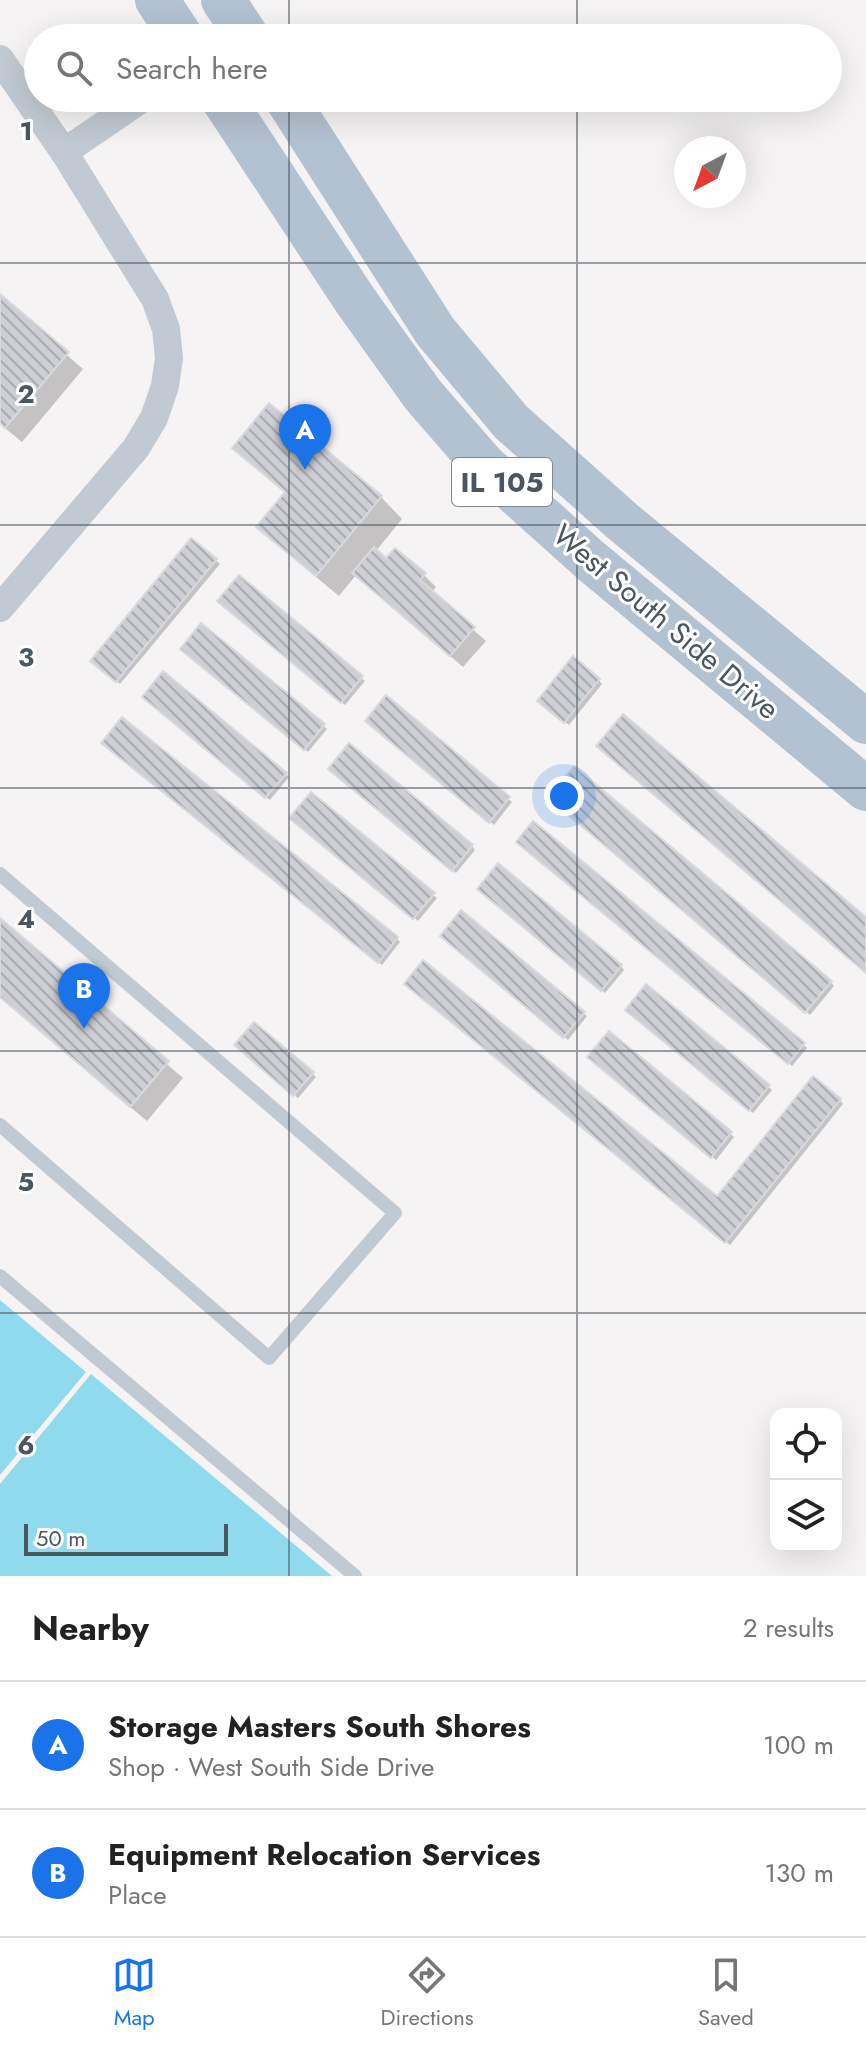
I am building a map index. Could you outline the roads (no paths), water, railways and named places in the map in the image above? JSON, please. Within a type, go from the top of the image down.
[{"type":"main road","points":[[157,0],[173,24]]},
{"type":"main road","name":"West South Side Drive","points":[[231,112],[363,311],[423,395],[483,464],[591,561],[866,789]]},
{"type":"main road","name":"West South Side Drive","points":[[295,112],[435,331],[511,422],[612,512],[866,722]]},
{"type":"street","points":[[0,59],[24,94]]},
{"type":"street","points":[[0,608],[136,448],[154,418],[165,386],[167,344],[155,299],[36,112]]},
{"type":"street","points":[[64,152],[123,112]]},
{"type":"lane","points":[[0,874],[395,1213],[269,1358],[0,1125]]},
{"type":"lane","points":[[0,1276],[355,1576]]},
{"type":"water","points":[[0,1300],[86,1372],[0,1475]]},
{"type":"water","points":[[91,1374],[332,1576],[0,1576],[0,1484]]},
{"type":"place","name":"Storage Masters South Shores","points":[[305,470]]},
{"type":"place","name":"Equipment Relocation Services","points":[[84,1029]]}]
